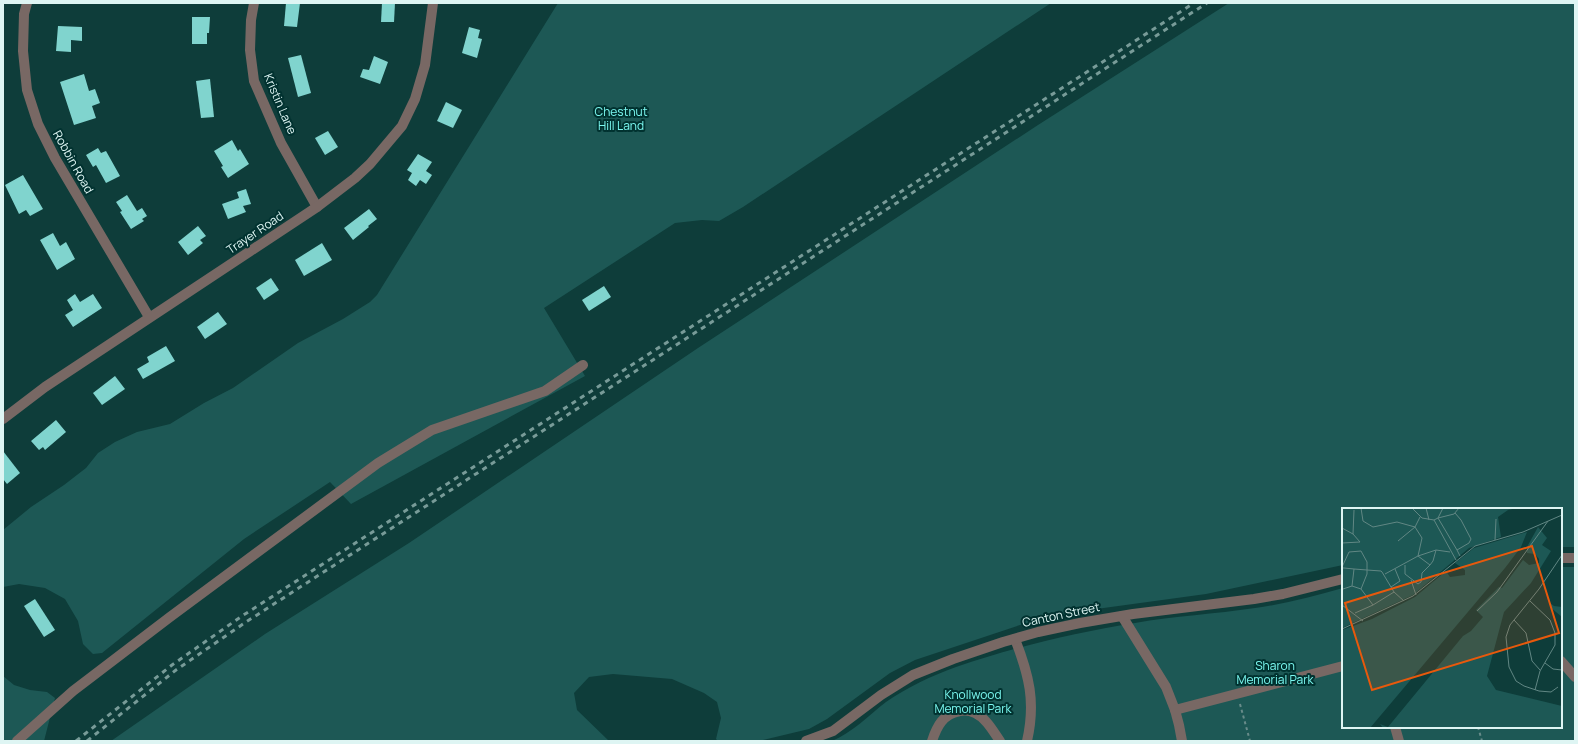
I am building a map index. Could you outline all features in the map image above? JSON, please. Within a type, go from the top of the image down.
[{"type":"street","name":"Robbin Road","points":[[27,3],[24,14],[23,51],[27,90],[38,124],[59,165],[149,317]]},
{"type":"street","name":"Kristin Lane","points":[[254,3],[251,20],[250,50],[254,80],[281,143],[317,207]]},
{"type":"street","name":"Trayer Road","points":[[3,419],[45,387],[317,207],[355,178],[370,164],[402,126],[415,99],[425,65],[433,3]]},
{"type":"street","points":[[17,741],[73,691],[378,463],[432,430],[545,391],[583,365]]},
{"type":"street","points":[[1562,558],[1575,558]]},
{"type":"street","name":"Canton Street","points":[[806,741],[833,731],[881,695],[913,675],[953,659],[1015,639],[1073,625],[1122,616],[1283,594],[1342,579]]},
{"type":"street","points":[[1122,616],[1166,687],[1175,710],[1182,741]]},
{"type":"street","points":[[1015,639],[1026,669],[1030,687],[1032,706],[1027,741]]},
{"type":"street","points":[[1562,662],[1575,677]]},
{"type":"street","points":[[1175,710],[1342,666]]},
{"type":"street","points":[[932,741],[942,719],[950,714],[966,711],[975,713],[983,719],[1000,741]]},
{"type":"street","points":[[1395,728],[1400,741]]},
{"type":"path","points":[[1237,693],[1250,741]]},
{"type":"path","points":[[1478,728],[1482,741]]},
{"type":"green space","name":"Chestnut Hill Land","points":[[558,3],[1051,3],[743,207],[719,221],[702,220],[675,223],[544,308],[585,376],[351,504],[330,482],[244,539],[102,653],[93,654],[83,644],[78,621],[65,599],[45,588],[19,584],[3,587],[3,530],[31,507],[86,468],[98,453],[115,442],[137,432],[170,424],[204,403],[233,388],[298,343],[343,319],[370,302],[377,295]]},
{"type":"green space","points":[[1229,3],[1575,3],[1575,547],[1562,547],[1562,508],[1342,508],[1342,565],[1206,594],[1089,610],[1023,624],[915,660],[890,673],[827,719],[809,729],[759,741],[718,741],[716,739],[721,718],[717,702],[704,693],[672,679],[613,674],[589,677],[574,693],[577,710],[609,741],[111,741],[265,634],[409,543],[698,348],[1038,125]]},
{"type":"green space","name":"Sharon Memorial Park","points":[[1562,567],[1575,567],[1575,741],[832,741],[839,738],[860,723],[886,702],[911,687],[947,670],[1000,653],[1044,641],[1112,627],[1240,610],[1299,600],[1342,588],[1342,728],[1562,728]]},
{"type":"green space","points":[[3,676],[14,685],[30,690],[47,692],[55,698],[44,741],[3,741]]},
{"type":"building","points":[[286,3],[300,3],[297,27],[284,26]]},
{"type":"building","points":[[382,3],[395,3],[394,22],[381,22]]},
{"type":"building","points":[[192,17],[210,17],[209,33],[207,33],[207,44],[192,44]]},
{"type":"building","points":[[58,26],[82,27],[82,41],[71,40],[71,52],[56,51]]},
{"type":"building","points":[[469,27],[480,30],[478,38],[482,39],[477,58],[462,53]]},
{"type":"building","points":[[301,55],[311,93],[298,97],[288,58]]},
{"type":"building","points":[[374,56],[388,62],[380,84],[360,77],[363,69],[369,70]]},
{"type":"building","points":[[84,74],[89,91],[95,89],[100,103],[92,106],[96,118],[74,125],[60,82]]},
{"type":"building","points":[[210,79],[214,117],[201,118],[196,81]]},
{"type":"building","points":[[446,102],[462,110],[453,128],[437,121]]},
{"type":"building","points":[[328,131],[338,147],[325,155],[315,138]]},
{"type":"building","points":[[232,140],[238,151],[240,149],[249,164],[228,178],[214,151]]},
{"type":"building","points":[[98,148],[101,153],[106,151],[120,176],[106,183],[96,165],[93,167],[86,155]]},
{"type":"building","points":[[418,154],[432,162],[426,171],[432,175],[426,184],[420,180],[416,186],[408,180],[412,173],[407,170]]},
{"type":"building","points":[[23,175],[43,209],[30,216],[26,210],[19,214],[5,185]]},
{"type":"building","points":[[246,189],[251,204],[243,206],[246,212],[228,219],[222,204],[239,198],[237,192]]},
{"type":"building","points":[[127,195],[137,211],[142,208],[147,216],[142,219],[144,221],[131,229],[120,212],[122,211],[116,202]]},
{"type":"building","points":[[369,209],[377,219],[353,240],[344,228]]},
{"type":"building","points":[[198,226],[206,236],[200,240],[203,243],[188,255],[178,242]]},
{"type":"building","points":[[53,233],[60,246],[66,242],[75,259],[57,270],[40,240]]},
{"type":"building","points":[[322,243],[332,260],[304,276],[295,260]]},
{"type":"building","points":[[271,278],[279,290],[264,300],[256,288]]},
{"type":"building","points":[[604,286],[611,297],[589,311],[582,300]]},
{"type":"building","points":[[75,294],[80,302],[93,294],[102,308],[73,327],[65,315],[73,310],[67,300]]},
{"type":"building","points":[[218,312],[227,324],[205,339],[197,327]]},
{"type":"building","points":[[166,346],[175,361],[143,379],[137,369],[149,362],[147,357]]},
{"type":"building","points":[[115,376],[125,389],[102,405],[93,393]]},
{"type":"building","points":[[56,420],[66,432],[45,450],[43,447],[39,450],[31,441]]},
{"type":"building","points":[[3,451],[20,473],[7,484],[3,479]]},
{"type":"building","points":[[35,599],[55,630],[44,637],[24,606]]},
{"type":"railway","points":[[76,741],[172,665],[242,616],[1194,3]]},
{"type":"railway","points":[[87,741],[176,670],[246,622],[1207,3]]},
{"type":"park label","name":"Knollwood Memorial Park","points":[[973,702]]}]
